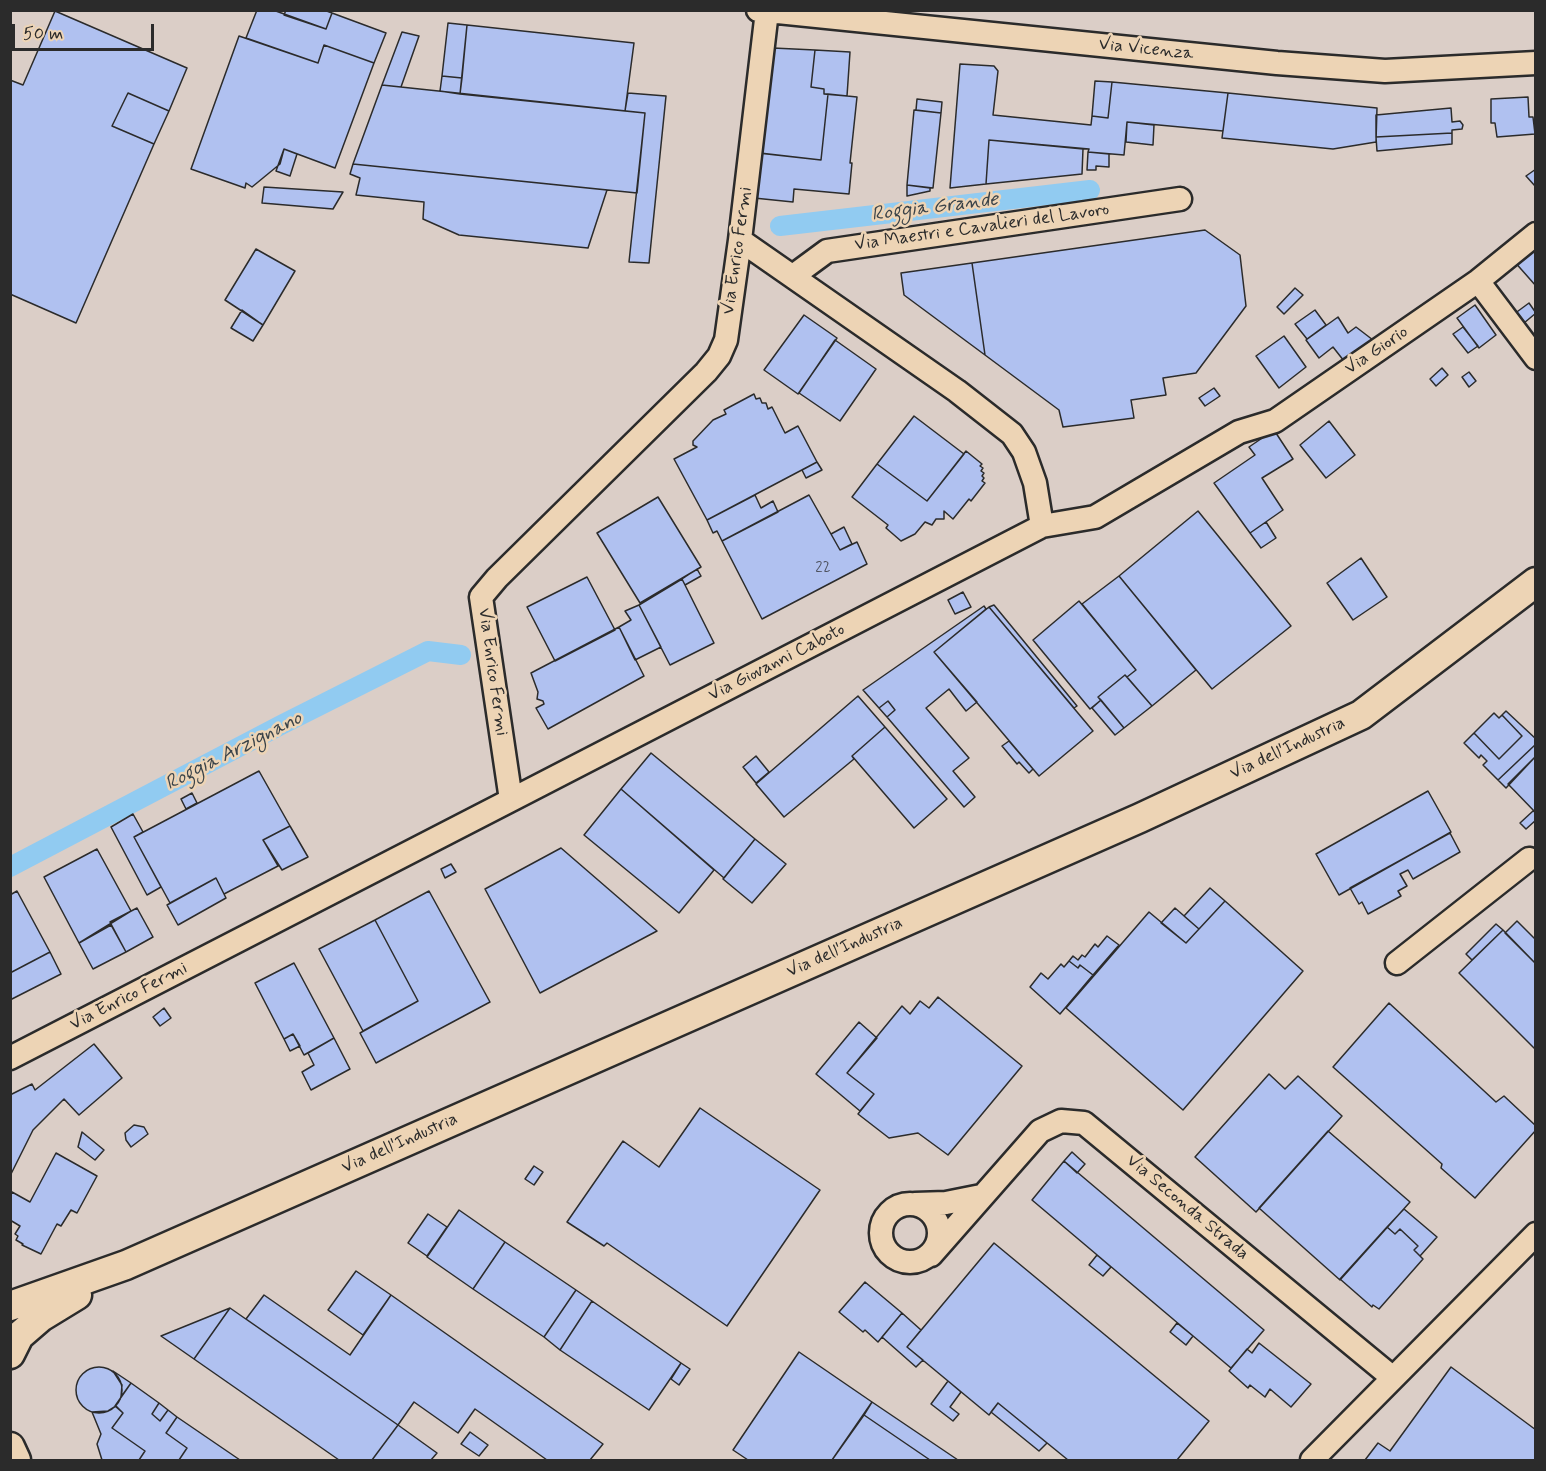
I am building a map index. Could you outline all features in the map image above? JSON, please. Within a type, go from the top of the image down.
[{"type":"main road","name":"Via dell'Industria","points":[[17,1300],[126,1265],[1140,818],[1361,715],[1536,582]]},
{"type":"main road","name":"Via dell'Industria","points":[[10,1354],[20,1336],[41,1317],[126,1265]]},
{"type":"main road","points":[[10,1447],[16,1461]]},
{"type":"street","name":"Via Vicenza","points":[[758,10],[1309,65],[1385,70],[1536,63]]},
{"type":"street","name":"Via Enrico Fermi","points":[[10,1058],[511,800],[481,597],[497,578],[706,372],[719,356],[726,340],[740,240],[767,11]]},
{"type":"street","name":"Via Maestri e Cavalieri del Lavoro","points":[[793,276],[827,251],[1180,199]]},
{"type":"street","name":"Via Giorio","points":[[1275,421],[1478,282],[1536,234]]},
{"type":"street","points":[[740,240],[957,391],[1012,434],[1024,452],[1035,483],[1042,526]]},
{"type":"street","points":[[1478,282],[1536,358]]},
{"type":"street","name":"Via Giovanni Caboto","points":[[511,800],[1042,526],[1095,517],[1239,432],[1275,421]]},
{"type":"street","points":[[1398,963],[1534,860]]},
{"type":"street","name":"Via Seconda Strada","points":[[931,1255],[1040,1131],[1061,1121],[1084,1123],[1393,1378]]},
{"type":"street","points":[[912,1204],[931,1211],[940,1229],[937,1248],[931,1255],[914,1263],[896,1259],[883,1245],[882,1226],[886,1217],[902,1205],[912,1204],[946,1203],[981,1196]]},
{"type":"street","points":[[1312,1461],[1536,1234]]},
{"type":"building","points":[[257,10],[273,10],[326,29],[332,13],[386,33],[374,63],[324,45],[318,63],[246,38]]},
{"type":"building","points":[[286,10],[324,10],[332,13],[326,29],[284,15]]},
{"type":"building","points":[[55,11],[187,68],[169,111],[128,93],[112,126],[154,144],[76,323],[10,294],[10,80],[23,85]]},
{"type":"building","points":[[448,23],[467,25],[462,78],[442,76]]},
{"type":"building","points":[[467,25],[634,43],[625,111],[460,94]]},
{"type":"building","points":[[402,32],[419,36],[401,87],[382,85]]},
{"type":"building","points":[[239,36],[318,63],[324,45],[374,63],[335,168],[284,149],[280,164],[252,187],[246,183],[245,188],[191,169]]},
{"type":"building","points":[[773,48],[815,50],[811,87],[824,89],[824,94],[828,94],[821,160],[760,153]]},
{"type":"building","points":[[815,50],[850,52],[847,96],[824,94],[824,89],[811,87]]},
{"type":"building","points":[[960,64],[994,66],[998,71],[993,115],[1091,125],[1092,116],[1108,118],[1112,82],[1228,93],[1223,131],[1127,122],[1124,155],[1088,152],[1089,149],[989,140],[986,184],[950,188]]},
{"type":"building","points":[[442,76],[462,78],[460,94],[440,91]]},
{"type":"building","points":[[1095,81],[1112,82],[1108,118],[1092,116]]},
{"type":"building","points":[[382,85],[645,113],[637,193],[353,164]]},
{"type":"building","points":[[128,93],[169,111],[154,144],[112,126]]},
{"type":"building","points":[[628,93],[666,96],[649,263],[629,262],[645,113],[625,111]]},
{"type":"building","points":[[1228,93],[1377,108],[1376,142],[1333,149],[1222,138]]},
{"type":"building","points":[[828,94],[857,97],[849,194],[794,189],[793,202],[754,198],[758,153],[821,160]]},
{"type":"building","points":[[1528,97],[1529,117],[1533,117],[1535,134],[1497,137],[1495,123],[1491,123],[1491,99]]},
{"type":"building","points":[[917,99],[942,102],[941,113],[916,110]]},
{"type":"building","points":[[1451,108],[1452,122],[1460,121],[1463,125],[1462,129],[1452,130],[1452,133],[1376,137],[1376,115]]},
{"type":"building","points":[[914,110],[941,113],[933,188],[907,185]]},
{"type":"building","points":[[1127,122],[1154,125],[1153,145],[1126,142]]},
{"type":"building","points":[[1452,133],[1452,144],[1377,151],[1376,137]]},
{"type":"building","points":[[989,140],[1083,149],[1082,174],[986,184]]},
{"type":"building","points":[[284,149],[297,154],[290,176],[276,171]]},
{"type":"building","points":[[1088,152],[1109,154],[1109,167],[1096,166],[1096,170],[1087,170]]},
{"type":"building","points":[[353,164],[607,190],[588,248],[459,235],[423,219],[424,202],[356,195],[360,178],[350,174]]},
{"type":"building","points":[[1536,169],[1536,185],[1535,186],[1526,176]]},
{"type":"building","points":[[907,185],[930,188],[930,191],[907,196]]},
{"type":"building","points":[[264,187],[343,192],[333,209],[262,203]]},
{"type":"building","points":[[1205,230],[1240,255],[1246,306],[1196,373],[1163,378],[1166,395],[1131,400],[1134,418],[1063,427],[1059,410],[985,355],[972,263]]},
{"type":"building","points":[[1536,239],[1536,286],[1513,260]]},
{"type":"building","points":[[256,249],[295,271],[263,325],[225,300]]},
{"type":"building","points":[[972,263],[985,355],[904,295],[901,273]]},
{"type":"building","points":[[1295,288],[1303,295],[1284,314],[1277,307]]},
{"type":"building","points":[[1529,303],[1536,313],[1518,328],[1510,317]]},
{"type":"building","points":[[1475,305],[1496,335],[1479,348],[1457,318]]},
{"type":"building","points":[[242,310],[263,325],[253,341],[231,328]]},
{"type":"building","points":[[1315,310],[1326,325],[1307,339],[1295,324]]},
{"type":"building","points":[[804,315],[837,338],[798,394],[764,370]]},
{"type":"building","points":[[1338,317],[1348,333],[1356,327],[1373,340],[1344,361],[1333,347],[1319,358],[1306,340]]},
{"type":"building","points":[[1463,327],[1478,346],[1468,353],[1453,334]]},
{"type":"building","points":[[1284,336],[1306,367],[1279,388],[1256,356]]},
{"type":"building","points":[[835,340],[876,369],[840,421],[799,393]]},
{"type":"building","points":[[1442,368],[1448,375],[1436,386],[1430,379]]},
{"type":"building","points":[[1469,372],[1476,381],[1469,387],[1462,377]]},
{"type":"building","points":[[1214,388],[1220,396],[1205,406],[1199,398]]},
{"type":"building","points":[[754,394],[756,399],[760,398],[762,403],[766,403],[768,409],[772,407],[785,433],[798,426],[817,462],[707,520],[674,459],[697,447],[693,445],[693,441],[713,420],[726,414],[724,410]]},
{"type":"building","points":[[914,416],[964,454],[927,501],[877,464]]},
{"type":"building","points":[[1329,421],[1355,455],[1326,478],[1300,445]]},
{"type":"building","points":[[1274,430],[1293,459],[1262,478],[1283,510],[1250,533],[1214,483],[1255,455],[1249,447]]},
{"type":"building","points":[[966,451],[982,464],[980,466],[983,468],[981,471],[984,473],[982,476],[984,478],[982,481],[985,483],[953,519],[944,511],[944,519],[936,519],[932,525],[925,522],[915,534],[901,541],[886,528],[888,525],[852,497],[877,464],[927,501]]},
{"type":"building","points":[[817,462],[822,470],[806,478],[802,470]]},
{"type":"building","points":[[755,495],[761,508],[773,501],[778,512],[722,541],[717,531],[713,533],[707,520]]},
{"type":"building","points":[[809,495],[840,550],[857,542],[867,564],[762,619],[722,541]]},
{"type":"building","points":[[658,497],[701,567],[640,603],[597,533]]},
{"type":"building","points":[[1198,511],[1291,626],[1212,689],[1119,576]]},
{"type":"building","points":[[1266,522],[1276,538],[1261,548],[1250,533]]},
{"type":"building","points":[[844,527],[852,544],[840,550],[831,534]]},
{"type":"building","points":[[1361,558],[1387,597],[1353,620],[1327,583]]},
{"type":"building","points":[[697,569],[701,576],[685,585],[682,579]]},
{"type":"building","points":[[1119,576],[1196,670],[1152,706],[1127,677],[1136,670],[1082,604]]},
{"type":"building","points":[[587,577],[615,630],[555,661],[527,607]]},
{"type":"building","points":[[682,579],[714,643],[670,665],[639,605]]},
{"type":"building","points":[[963,592],[971,607],[955,614],[948,600]]},
{"type":"building","points":[[1079,601],[1136,670],[1127,677],[1125,675],[1098,697],[1101,700],[1090,709],[1033,640]]},
{"type":"building","points":[[639,605],[661,647],[635,660],[619,627],[631,620],[625,611]]},
{"type":"building","points":[[994,605],[1077,706],[1074,708],[989,607]]},
{"type":"building","points":[[984,606],[986,609],[934,652],[977,702],[966,711],[949,689],[926,708],[969,758],[953,771],[975,797],[964,807],[887,717],[895,710],[888,701],[879,708],[863,690]]},
{"type":"building","points":[[989,607],[1093,731],[1039,776],[934,652]]},
{"type":"building","points":[[619,627],[644,676],[548,729],[536,708],[544,704],[543,701],[537,699],[538,692],[531,673]]},
{"type":"building","points":[[1125,675],[1152,706],[1124,728],[1098,697]]},
{"type":"building","points":[[858,696],[885,727],[852,756],[854,759],[784,817],[756,784]]},
{"type":"building","points":[[1101,700],[1124,728],[1115,735],[1092,708]]},
{"type":"building","points":[[888,701],[895,710],[887,717],[879,708]]},
{"type":"building","points":[[1506,711],[1536,739],[1536,744],[1498,780],[1483,765],[1487,761],[1481,755],[1479,758],[1464,743],[1474,733],[1499,759],[1522,736],[1502,715]]},
{"type":"building","points":[[1494,713],[1499,718],[1502,715],[1522,736],[1499,759],[1474,733]]},
{"type":"building","points":[[885,727],[947,799],[914,828],[852,756]]},
{"type":"building","points":[[1009,741],[1033,769],[1029,773],[1019,762],[1017,764],[1002,746]]},
{"type":"building","points":[[1535,745],[1536,756],[1506,788],[1498,780]]},
{"type":"building","points":[[651,753],[755,839],[724,878],[621,789]]},
{"type":"building","points":[[756,756],[769,772],[756,783],[743,767]]},
{"type":"building","points":[[1536,756],[1536,813],[1508,784]]},
{"type":"building","points":[[259,771],[290,826],[263,840],[278,866],[224,894],[216,878],[170,903],[134,837]]},
{"type":"building","points":[[621,789],[714,870],[679,913],[584,835]]},
{"type":"building","points":[[1428,791],[1451,832],[1339,895],[1316,854]]},
{"type":"building","points":[[192,793],[197,803],[186,809],[181,799]]},
{"type":"building","points":[[1533,811],[1536,813],[1536,820],[1526,829],[1520,823]]},
{"type":"building","points":[[133,814],[143,832],[134,837],[161,887],[147,895],[111,827]]},
{"type":"building","points":[[290,826],[308,857],[282,870],[263,840]]},
{"type":"building","points":[[1450,833],[1460,852],[1413,879],[1408,870],[1400,874],[1407,886],[1398,891],[1401,896],[1368,914],[1362,902],[1359,904],[1350,888]]},
{"type":"building","points":[[755,839],[786,864],[752,903],[723,879]]},
{"type":"building","points":[[561,848],[657,931],[540,993],[485,889]]},
{"type":"building","points":[[97,849],[131,911],[79,943],[44,877]]},
{"type":"building","points":[[451,864],[456,872],[445,878],[441,869]]},
{"type":"building","points":[[216,878],[226,898],[178,925],[167,905]]},
{"type":"building","points":[[1210,888],[1225,901],[1199,929],[1184,916]]},
{"type":"building","points":[[17,891],[50,952],[10,973],[10,895]]},
{"type":"building","points":[[429,891],[490,1002],[376,1063],[360,1033],[418,1001],[375,920]]},
{"type":"building","points":[[1225,901],[1303,971],[1183,1110],[1066,1008],[1149,912],[1186,943]]},
{"type":"building","points":[[137,908],[153,937],[126,952],[110,922]]},
{"type":"building","points":[[1175,908],[1199,929],[1186,943],[1161,923]]},
{"type":"building","points":[[375,920],[418,1001],[363,1031],[319,949]]},
{"type":"building","points":[[1517,921],[1536,940],[1536,964],[1505,933]]},
{"type":"building","points":[[1496,924],[1503,930],[1472,960],[1466,954]]},
{"type":"building","points":[[111,925],[126,952],[93,969],[79,943]]},
{"type":"building","points":[[1503,930],[1536,964],[1536,1050],[1459,973]]},
{"type":"building","points":[[1107,936],[1119,945],[1093,975],[1080,965],[1078,968],[1069,961],[1073,956],[1078,960],[1082,955],[1085,957],[1095,944],[1098,947]]},
{"type":"building","points":[[50,952],[61,974],[10,1000],[10,973]]},
{"type":"building","points":[[1069,961],[1078,968],[1080,965],[1093,975],[1060,1014],[1030,987],[1041,973],[1048,979],[1061,964],[1064,967]]},
{"type":"building","points":[[294,963],[334,1038],[304,1055],[293,1034],[284,1039],[255,983]]},
{"type":"building","points":[[938,997],[1022,1066],[948,1155],[918,1133],[889,1138],[858,1114],[874,1094],[847,1073],[902,1006],[910,1014],[920,1001],[929,1008]]},
{"type":"building","points":[[1389,1003],[1496,1102],[1504,1096],[1536,1126],[1536,1130],[1475,1198],[1441,1168],[1442,1164],[1333,1067]]},
{"type":"building","points":[[164,1008],[171,1018],[160,1026],[153,1017]]},
{"type":"building","points":[[859,1022],[877,1038],[847,1073],[874,1094],[860,1111],[816,1074]]},
{"type":"building","points":[[293,1034],[300,1046],[290,1051],[284,1039]]},
{"type":"building","points":[[334,1038],[350,1069],[311,1090],[302,1072],[314,1065],[308,1053]]},
{"type":"building","points":[[94,1044],[122,1078],[79,1115],[64,1099],[33,1130],[10,1176],[10,1095],[32,1084],[35,1090]]},
{"type":"building","points":[[1269,1074],[1285,1089],[1298,1076],[1342,1116],[1256,1212],[1195,1157]]},
{"type":"building","points":[[700,1108],[820,1190],[727,1326],[607,1243],[604,1246],[567,1222],[623,1141],[659,1167]]},
{"type":"building","points":[[134,1125],[144,1127],[148,1134],[131,1147],[126,1140],[125,1133]]},
{"type":"building","points":[[1328,1131],[1410,1202],[1340,1280],[1259,1208]]},
{"type":"building","points":[[82,1132],[104,1150],[95,1160],[78,1147]]},
{"type":"building","points":[[1072,1152],[1085,1164],[1077,1173],[1064,1161]]},
{"type":"building","points":[[56,1153],[97,1176],[77,1213],[71,1210],[61,1226],[57,1224],[41,1254],[16,1240],[18,1236],[15,1234],[20,1226],[10,1220],[10,1195],[12,1192],[30,1202]]},
{"type":"building","points":[[1064,1161],[1264,1330],[1231,1368],[1032,1200]]},
{"type":"building","points":[[534,1166],[543,1172],[534,1185],[525,1179]]},
{"type":"building","points":[[1404,1209],[1437,1237],[1420,1256],[1414,1250],[1418,1246],[1400,1229],[1395,1234],[1387,1227]]},
{"type":"building","points":[[459,1210],[505,1242],[473,1289],[427,1257]]},
{"type":"building","points":[[428,1214],[447,1227],[427,1256],[408,1243]]},
{"type":"building","points":[[1387,1227],[1395,1234],[1400,1229],[1418,1246],[1414,1250],[1423,1259],[1379,1309],[1373,1305],[1372,1307],[1340,1279]]},
{"type":"building","points":[[505,1242],[576,1290],[544,1337],[473,1289]]},
{"type":"building","points":[[994,1243],[1209,1421],[1177,1460],[1068,1460],[998,1403],[989,1415],[907,1347]]},
{"type":"building","points":[[1097,1255],[1111,1267],[1103,1276],[1089,1265]]},
{"type":"building","points":[[356,1271],[391,1295],[363,1335],[328,1310]]},
{"type":"building","points":[[865,1282],[902,1313],[878,1342],[839,1312]]},
{"type":"building","points":[[576,1290],[592,1301],[560,1350],[544,1337]]},
{"type":"building","points":[[264,1295],[350,1355],[391,1295],[603,1444],[590,1460],[547,1460],[475,1409],[458,1433],[414,1402],[398,1425],[246,1319]]},
{"type":"building","points":[[592,1301],[681,1363],[649,1410],[560,1350]]},
{"type":"building","points":[[230,1308],[194,1359],[161,1336]]},
{"type":"building","points":[[230,1308],[398,1425],[372,1460],[339,1460],[194,1359]]},
{"type":"building","points":[[902,1313],[921,1330],[907,1347],[923,1360],[916,1367],[882,1337]]},
{"type":"building","points":[[1177,1323],[1193,1336],[1186,1345],[1170,1332]]},
{"type":"building","points":[[1259,1343],[1311,1384],[1291,1407],[1270,1389],[1265,1397],[1250,1385],[1248,1388],[1229,1371],[1247,1349],[1252,1353]]},
{"type":"building","points":[[799,1352],[872,1402],[832,1460],[748,1460],[733,1450]]},
{"type":"building","points":[[681,1363],[690,1369],[679,1385],[671,1379]]},
{"type":"building","points":[[99,1367],[115,1374],[122,1390],[115,1406],[99,1413],[83,1406],[76,1390],[83,1374]]},
{"type":"building","points":[[1451,1367],[1536,1430],[1536,1460],[1365,1460],[1378,1443],[1390,1451]]},
{"type":"building","points":[[113,1371],[131,1383],[121,1397],[122,1385]]},
{"type":"building","points":[[948,1381],[961,1392],[950,1407],[959,1414],[953,1421],[931,1404]]},
{"type":"building","points":[[131,1383],[159,1403],[152,1414],[160,1421],[168,1410],[177,1417],[166,1433],[187,1448],[179,1460],[139,1460],[145,1451],[112,1428],[123,1413],[115,1406]]},
{"type":"building","points":[[872,1402],[958,1460],[930,1460],[864,1415]]},
{"type":"building","points":[[159,1403],[168,1410],[160,1421],[152,1414]]},
{"type":"building","points":[[998,1403],[1047,1443],[1039,1451],[991,1412]]},
{"type":"building","points":[[116,1406],[123,1413],[112,1428],[145,1451],[139,1460],[102,1460],[97,1444],[101,1434],[92,1412],[108,1411]]},
{"type":"building","points":[[864,1415],[930,1460],[832,1460]]},
{"type":"building","points":[[177,1417],[240,1460],[179,1460],[187,1448],[166,1433]]},
{"type":"building","points":[[398,1425],[437,1453],[431,1460],[372,1460]]},
{"type":"building","points":[[470,1432],[488,1445],[479,1456],[461,1444]]},
{"type":"waterway","name":"Roggia Grande","points":[[780,226],[1090,190]]},
{"type":"waterway","name":"Roggia Arzignano","points":[[10,867],[428,651],[461,655]]}]
